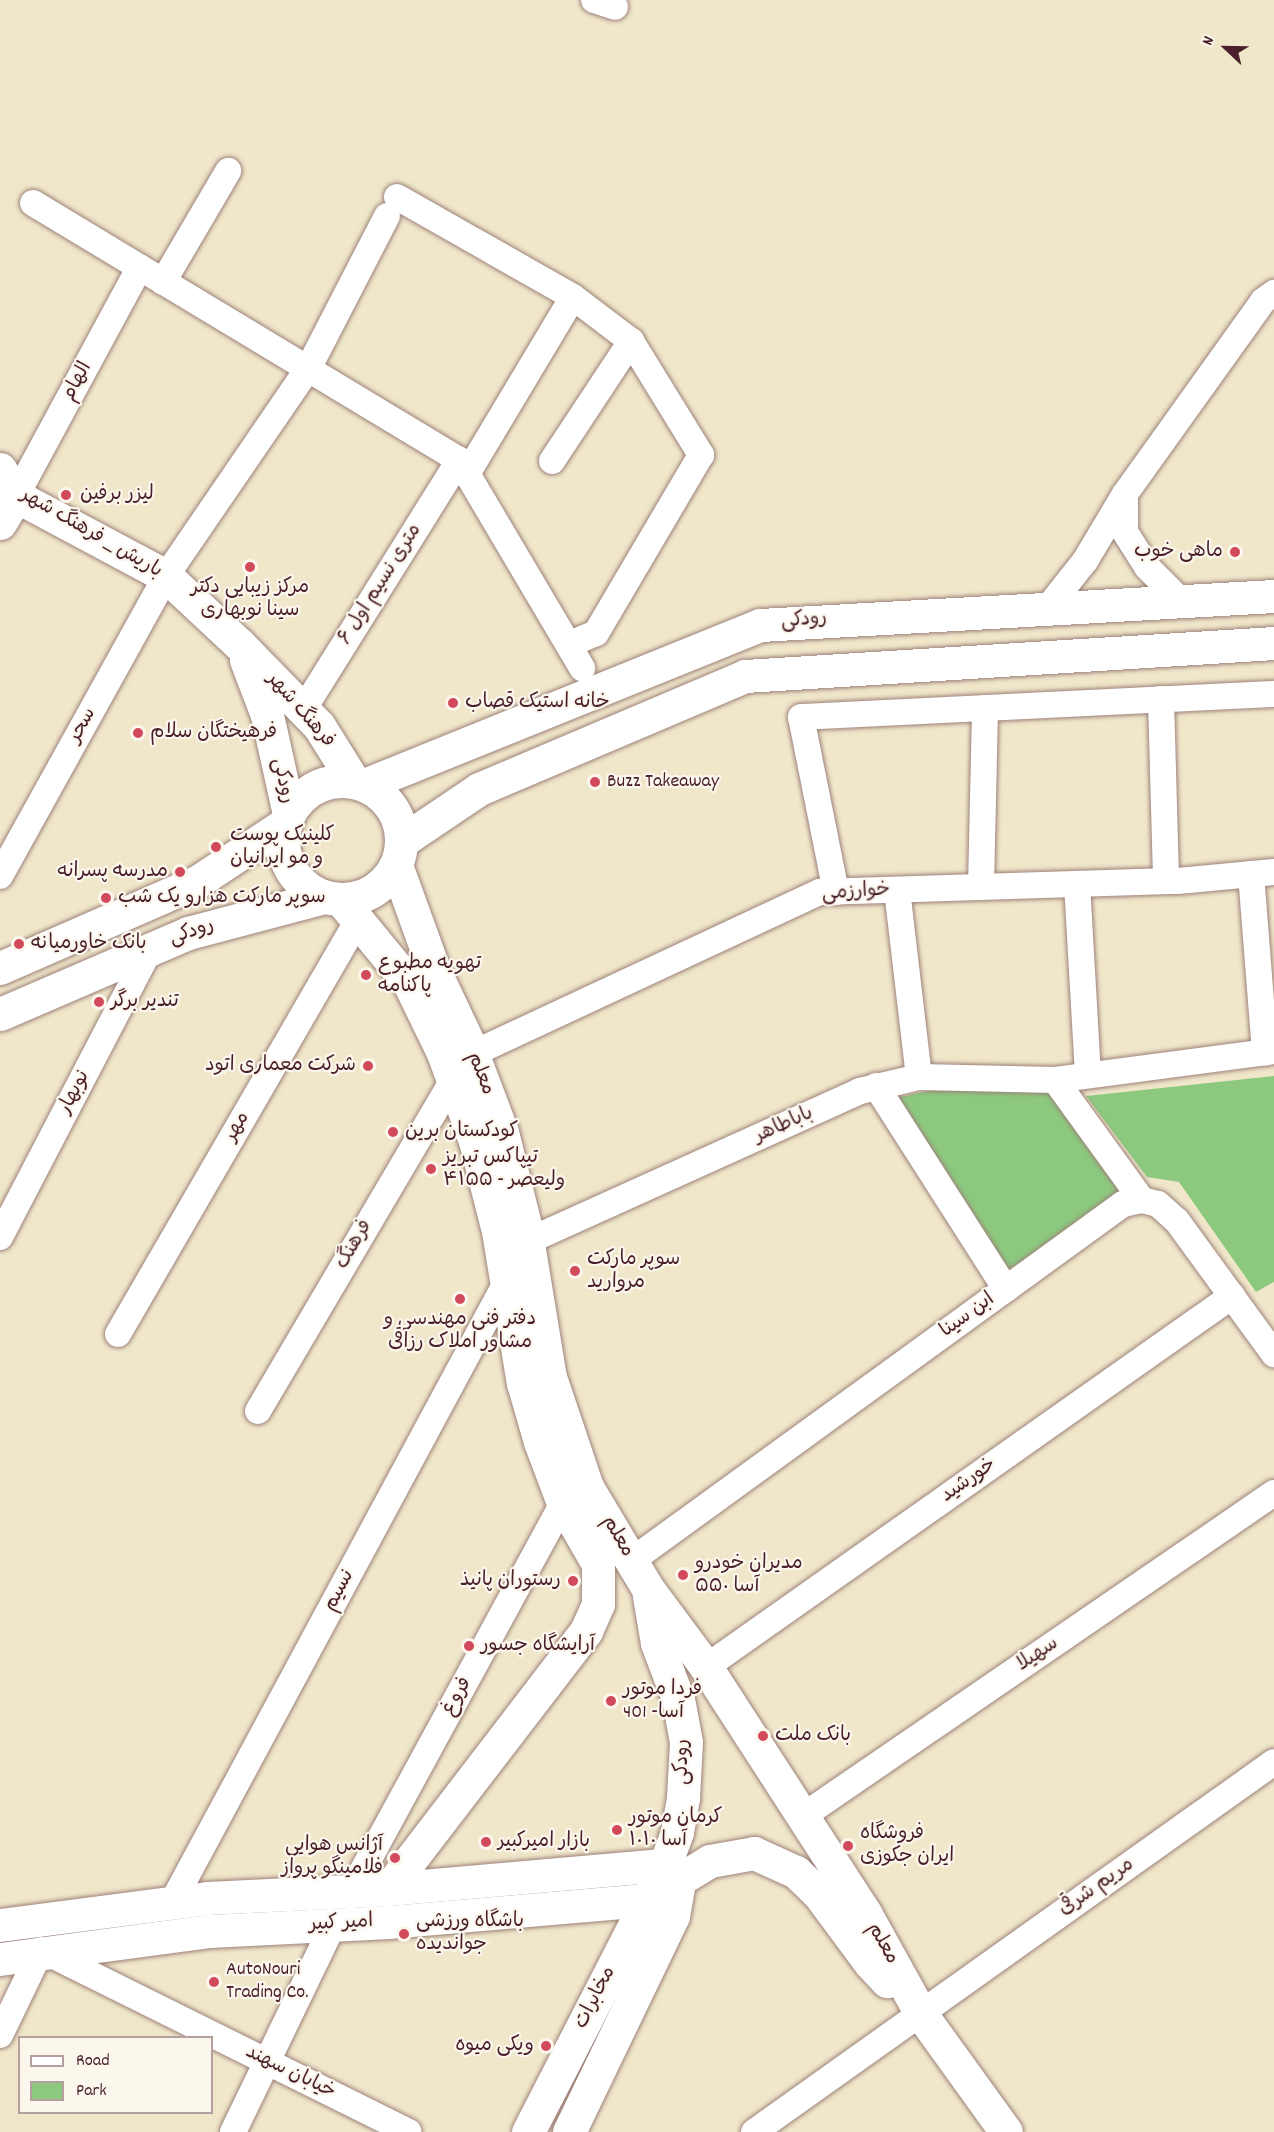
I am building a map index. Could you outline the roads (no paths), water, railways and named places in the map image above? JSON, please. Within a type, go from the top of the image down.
[{"type":"main road","points":[[0,523],[8,482]]},
{"type":"main road","name":"باریش _ فرهنگ شهر","points":[[8,482],[166,576],[240,645]]},
{"type":"main road","name":"رودکی","points":[[359,783],[760,625],[1274,596]]},
{"type":"main road","points":[[287,819],[283,838],[290,868],[298,880],[341,905],[374,890],[399,853],[479,789],[746,676],[1274,643]]},
{"type":"main road","name":"فرهنگ شهر","points":[[240,645],[319,726],[359,783]]},
{"type":"main road","name":"رودکی","points":[[240,645],[267,715],[287,819]]},
{"type":"main road","points":[[0,968],[197,882],[287,819],[316,787],[359,783],[388,801],[398,820],[399,853]]},
{"type":"main road","name":"معلم","points":[[399,853],[434,970],[472,1054],[502,1132],[528,1242],[550,1377],[566,1433],[587,1487],[648,1589],[706,1667],[865,1913],[921,2013],[1006,2132]]},
{"type":"main road","name":"معلم","points":[[341,905],[409,983],[453,1080],[475,1141],[507,1281],[523,1383],[563,1503],[598,1564],[598,1604],[591,1622],[388,1889]]},
{"type":"main road","name":"رودکى","points":[[0,1014],[188,933],[341,905]]},
{"type":"main road","name":"رودکی","points":[[648,1589],[657,1643],[678,1699],[686,1742],[684,1797],[672,1874]]},
{"type":"main road","points":[[672,1874],[730,1856],[754,1853],[777,1860],[818,1893],[870,1963],[921,2013]]},
{"type":"main road","name":"امیر کبیر","points":[[0,1924],[37,1917],[173,1901],[672,1874]]},
{"type":"main road","name":"مخابرات","points":[[528,2132],[646,1900],[672,1874]]},
{"type":"main road","name":"مخابرات","points":[[569,2132],[673,1916],[672,1874]]},
{"type":"main road","points":[[388,1889],[389,1922]]},
{"type":"main road","name":"امیر کبیر","points":[[0,1959],[42,1950],[210,1931],[389,1922],[646,1900]]},
{"type":"street","points":[[163,282],[228,171]]},
{"type":"street","points":[[33,203],[308,369],[463,467],[582,668]]},
{"type":"street","name":"سحر","points":[[0,876],[166,576],[308,369],[392,206],[573,297]]},
{"type":"street","name":"الهام","points":[[8,482],[140,267]]},
{"type":"street","points":[[1046,610],[1086,561],[1125,494],[1263,301],[1274,293]]},
{"type":"street","points":[[568,645],[596,633],[701,455],[632,341],[573,297]]},
{"type":"street","name":"۶ متری نسیم اول","points":[[303,710],[573,297]]},
{"type":"street","points":[[552,461],[632,341]]},
{"type":"street","points":[[1125,494],[1125,532],[1147,567],[1181,601]]},
{"type":"street","points":[[836,892],[801,717],[1274,694]]},
{"type":"street","points":[[1161,699],[1166,881]]},
{"type":"street","points":[[981,887],[985,708]]},
{"type":"street","points":[[1263,874],[1269,1051]]},
{"type":"street","name":"خوارزمی","points":[[472,1054],[820,892],[1166,881],[1263,874]]},
{"type":"street","points":[[1077,884],[1088,1076]]},
{"type":"street","points":[[897,890],[919,1077]]},
{"type":"street","name":"مهر","points":[[118,1334],[341,905]]},
{"type":"street","name":"نوبهار","points":[[0,1237],[150,949]]},
{"type":"street","name":"باباطاهر","points":[[528,1242],[876,1086],[919,1077],[1055,1080],[1269,1051]]},
{"type":"street","name":"فرهنگ","points":[[258,1411],[453,1080]]},
{"type":"street","points":[[1055,1080],[1142,1200],[1158,1204],[1177,1221],[1274,1354]]},
{"type":"street","points":[[876,1086],[1006,1289]]},
{"type":"street","name":"ابن سینا","points":[[631,1561],[1123,1204],[1142,1200]]},
{"type":"street","name":"نسیم","points":[[173,1901],[507,1281]]},
{"type":"street","name":"خورشید","points":[[706,1667],[1232,1296]]},
{"type":"street","name":"سهیلا","points":[[803,1816],[1274,1493]]},
{"type":"street","name":"فروغ","points":[[352,1890],[563,1503]]},
{"type":"street","name":"مریم شرقی","points":[[754,2132],[1274,1762]]},
{"type":"street","points":[[0,2035],[42,1950],[37,1917]]},
{"type":"street","points":[[233,2132],[333,1925]]},
{"type":"street","name":"خیابان سهند","points":[[42,1950],[409,2132]]},
{"type":"place","name":"لیزر برفین","points":[[66,495]]},
{"type":"place","name":"ماهی خوب","points":[[1235,552]]},
{"type":"place","name":"مرکز زیبایی دکتر سینا نوبهاری","points":[[250,567]]},
{"type":"place","name":"خانه استیک قصاب","points":[[453,703]]},
{"type":"place","name":"فرهیختگان سلام","points":[[138,733]]},
{"type":"place","name":"Buzz Takeaway","points":[[595,782]]},
{"type":"place","name":"کلینیک پوست و مو ایرانیان","points":[[216,847]]},
{"type":"place","name":"مدرسه پسرانه","points":[[180,872]]},
{"type":"place","name":"سوپر مارکت هزارو یک شب","points":[[106,898]]},
{"type":"place","name":"بانک خاورمیانه","points":[[19,944]]},
{"type":"place","name":"تهویه مطبوع پاکنامه","points":[[366,975]]},
{"type":"place","name":"تندیر برگر","points":[[99,1002]]},
{"type":"place","name":"شرکت معماری اتود","points":[[368,1066]]},
{"type":"place","name":"کودکستان برین","points":[[393,1132]]},
{"type":"place","name":"تیپاکس تبریز ولیعصر - ۴۱۵۵","points":[[431,1169]]},
{"type":"place","name":"سوپر مارکت مروارید","points":[[575,1271]]},
{"type":"place","name":"دفتر فنی مهندسی و مشاور املاک رزاقی","points":[[460,1299]]},
{"type":"place","name":"مدیران خودرو ۵۵۰ آسا","points":[[683,1575]]},
{"type":"place","name":"رستوران پانیذ","points":[[573,1581]]},
{"type":"place","name":"آرایشگاه جسور","points":[[469,1646]]},
{"type":"place","name":"فردا موتور 401 -آسا","points":[[611,1701]]},
{"type":"place","name":"بانک ملت","points":[[763,1736]]},
{"type":"place","name":"کرمان موتور ۱۰۱۰ آسا","points":[[617,1830]]},
{"type":"place","name":"بازار امیرکبیر","points":[[486,1842]]},
{"type":"place","name":"فروشگاه ایران جکوزی","points":[[848,1846]]},
{"type":"place","name":"آژانس هوایی فلامینگو پرواز","points":[[395,1858]]},
{"type":"place","name":"باشگاه ورزشی جواندیده","points":[[404,1934]]},
{"type":"place","name":"AutoNouri Trading Co.","points":[[214,1982]]},
{"type":"place","name":"ویکی میوه","points":[[546,2046]]}]
